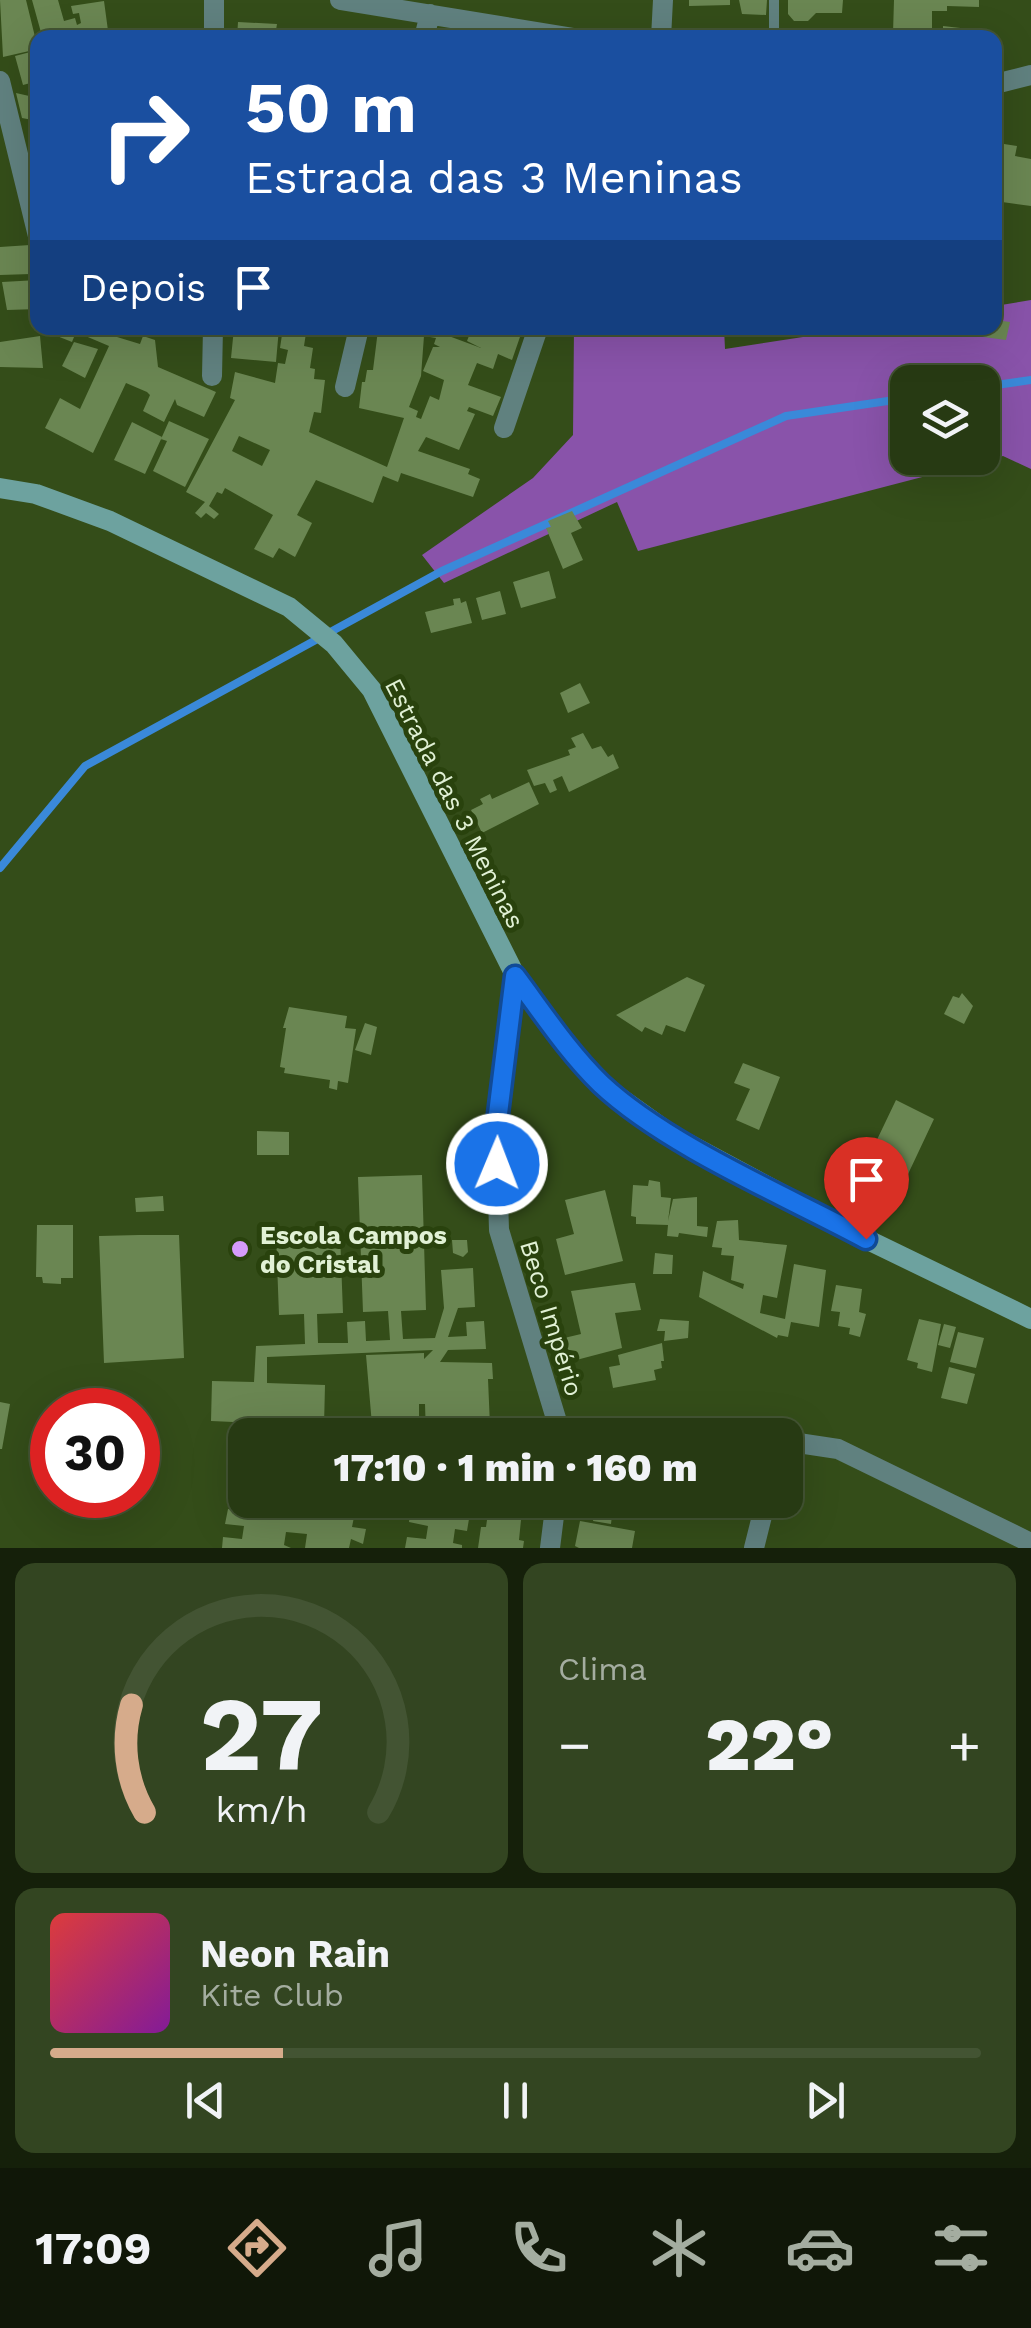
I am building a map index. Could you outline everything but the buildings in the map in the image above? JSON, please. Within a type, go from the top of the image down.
[{"type":"main road","name":"Estrada das 3 Meninas","points":[[0,488],[36,494],[110,521],[289,607],[334,644],[372,690],[515,976],[556,1032],[602,1084],[672,1135],[866,1239],[1031,1319]]},
{"type":"street","points":[[214,0],[214,30]]},
{"type":"street","points":[[340,0],[526,30]]},
{"type":"street","points":[[661,30],[663,0]]},
{"type":"street","points":[[426,30],[430,14]]},
{"type":"street","points":[[1002,82],[1031,75]]},
{"type":"street","points":[[0,81],[30,203]]},
{"type":"street","points":[[212,335],[212,376]]},
{"type":"street","points":[[346,387],[357,335]]},
{"type":"street","points":[[504,428],[536,335]]},
{"type":"street","name":"Beco Império","points":[[515,976],[496,1130],[499,1230],[556,1418]]},
{"type":"street","points":[[803,1443],[838,1450],[1031,1544]]},
{"type":"street","points":[[550,1548],[554,1518]]},
{"type":"street","points":[[754,1548],[762,1518]]},
{"type":"lane","points":[[774,0],[774,30]]},
{"type":"shaded area","points":[[1031,300],[1031,469],[1000,457],[1000,365],[890,365],[890,475],[930,475],[638,551],[617,502],[444,583],[422,555],[533,478],[573,435],[574,335],[724,335],[725,349],[816,335],[1002,335],[1002,305]]},
{"type":"waterway","points":[[1000,384],[1031,380]]},
{"type":"waterway","points":[[0,868],[85,766],[442,571],[786,416],[890,401]]},
{"type":"place","name":"Escola Campos do Cristal","points":[[240,1249]]},
{"type":"route","points":[[497,1164],[496,1130],[515,976],[556,1032],[602,1084],[672,1135],[866,1239]]}]
